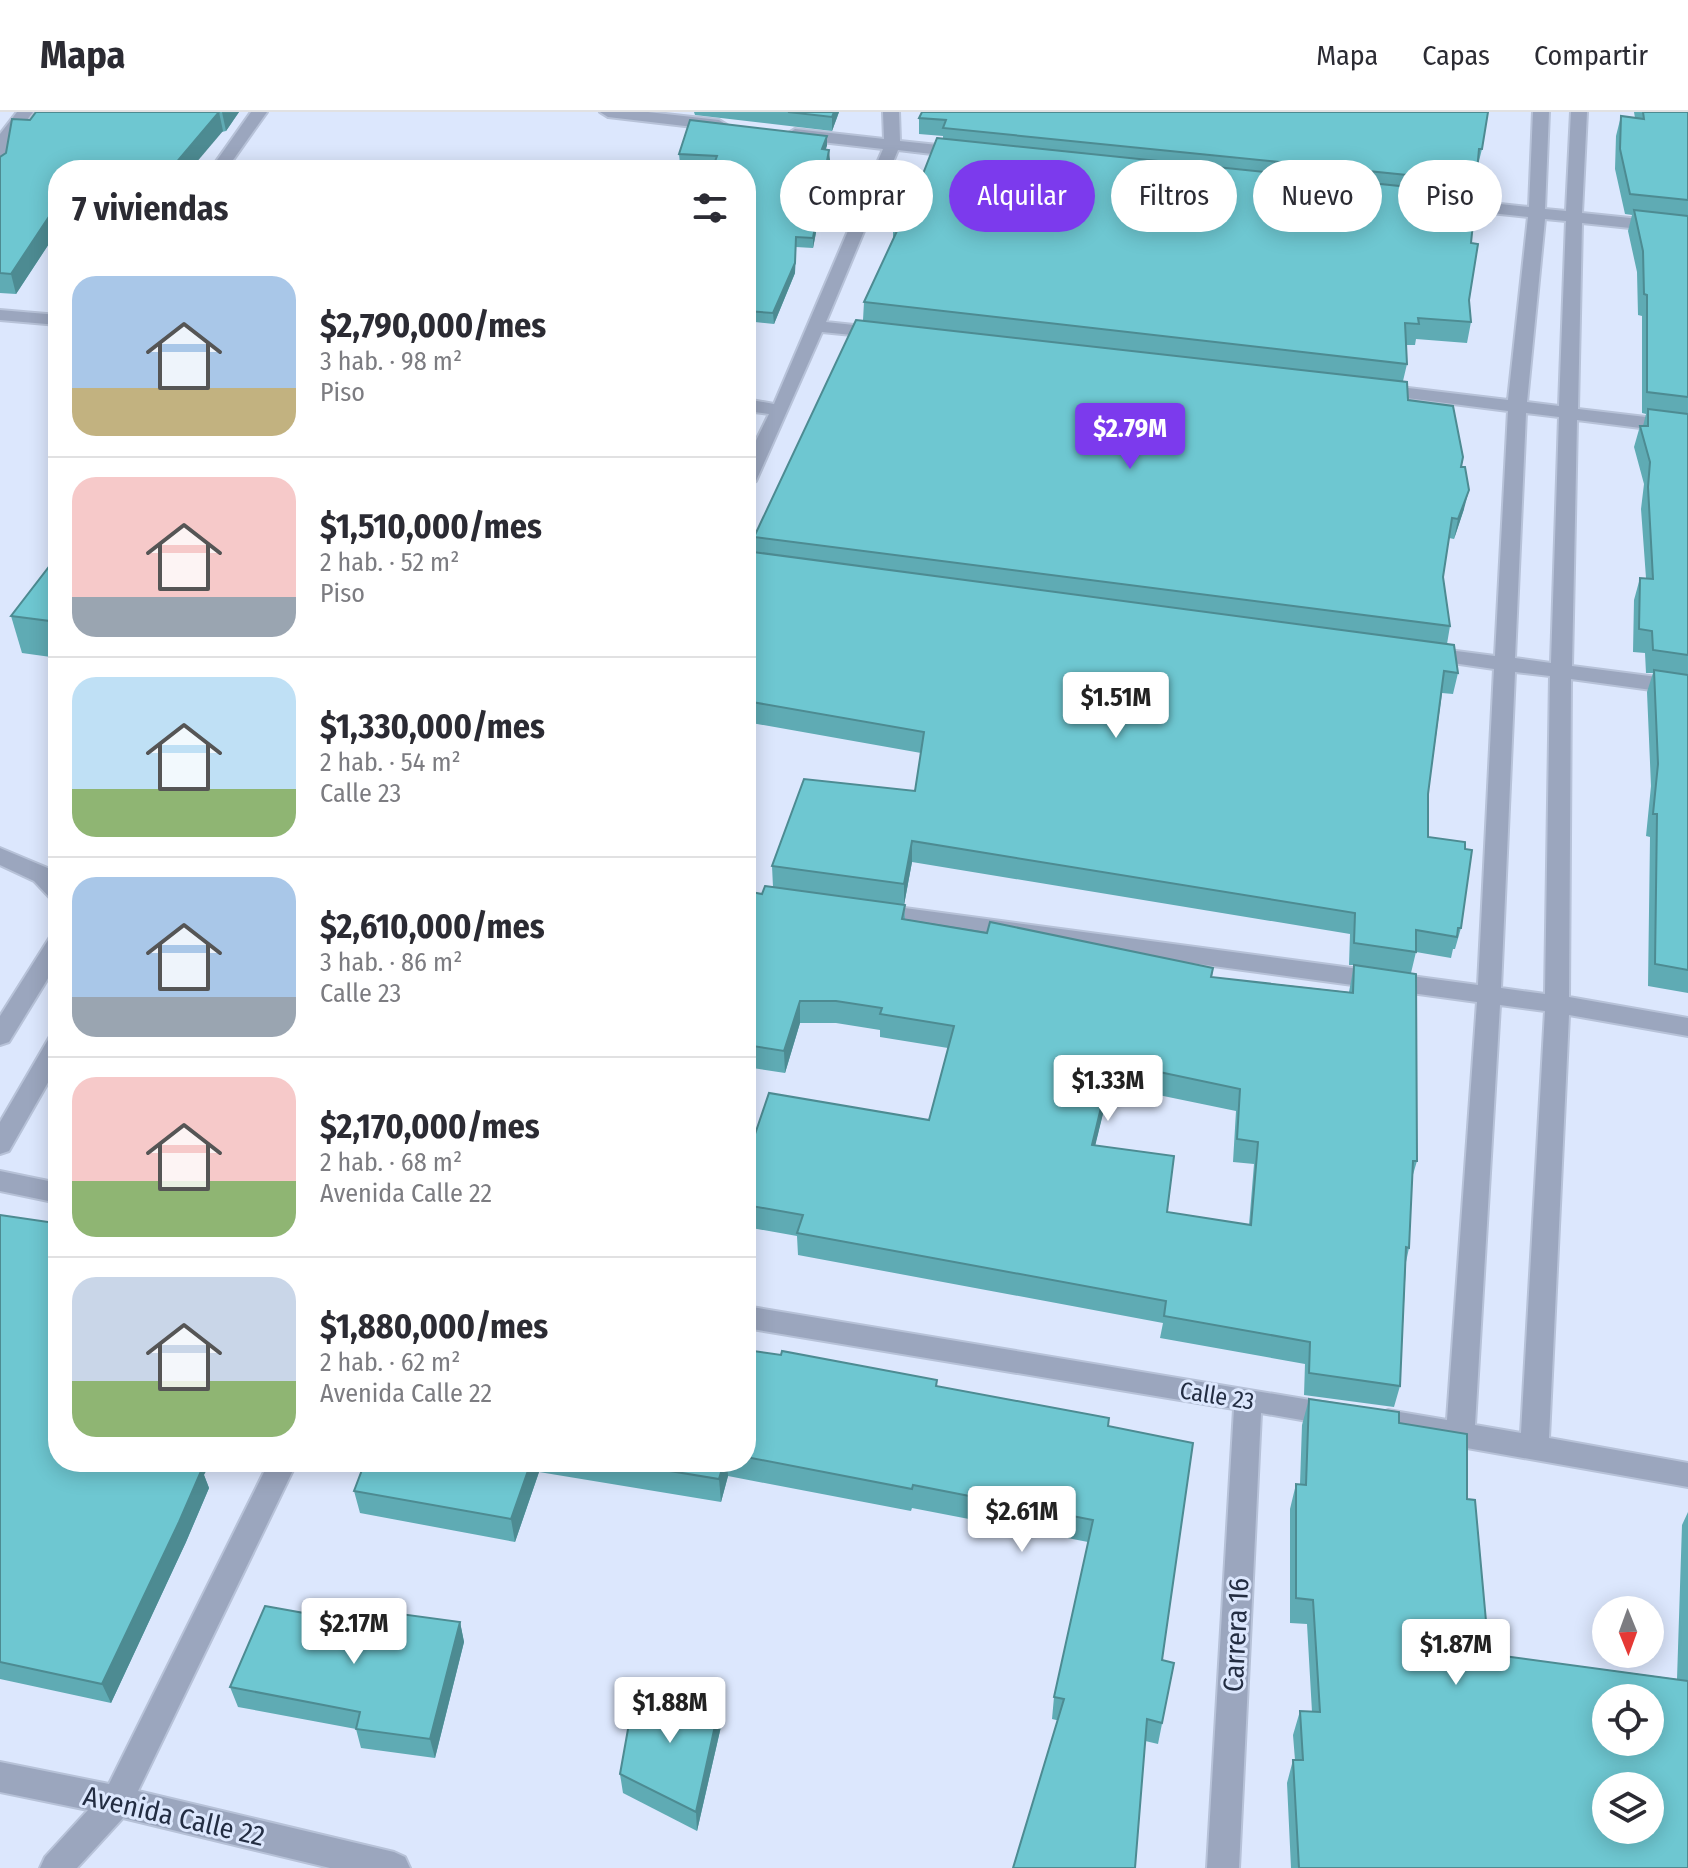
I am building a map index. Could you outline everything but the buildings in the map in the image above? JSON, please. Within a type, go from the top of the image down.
[{"type":"street","points":[[1,168],[4,140],[25,112]]},
{"type":"street","points":[[225,160],[259,112]]},
{"type":"street","points":[[608,112],[648,114],[739,128]]},
{"type":"street","points":[[756,460],[892,146],[891,112]]},
{"type":"street","points":[[1460,1432],[1489,996],[1517,406],[1537,213],[1541,112]]},
{"type":"street","points":[[1534,1447],[1557,1004],[1561,671],[1579,112]]},
{"type":"street","points":[[785,133],[986,156]]},
{"type":"street","points":[[1502,210],[1688,229]]},
{"type":"street","points":[[0,315],[48,319]]},
{"type":"street","points":[[816,326],[894,335]]},
{"type":"street","points":[[1361,388],[1688,428]]},
{"type":"street","points":[[756,406],[780,410]]},
{"type":"street","points":[[1410,651],[1688,688]]},
{"type":"street","points":[[0,856],[42,875],[48,881]]},
{"type":"street","points":[[857,910],[1557,1004],[1688,1027]]},
{"type":"street","points":[[0,1036],[48,959]]},
{"type":"street","points":[[0,1144],[48,1061]]},
{"type":"street","points":[[0,1181],[48,1191]]},
{"type":"street","name":"Calle 23","points":[[756,1319],[1248,1402],[1460,1432],[1688,1475]]},
{"type":"street","name":"Carrera 16","points":[[1223,1868],[1248,1402]]},
{"type":"street","points":[[56,1868],[117,1801],[278,1472]]},
{"type":"street","name":"Avenida Calle 22","points":[[0,1777],[117,1801],[394,1868]]}]
